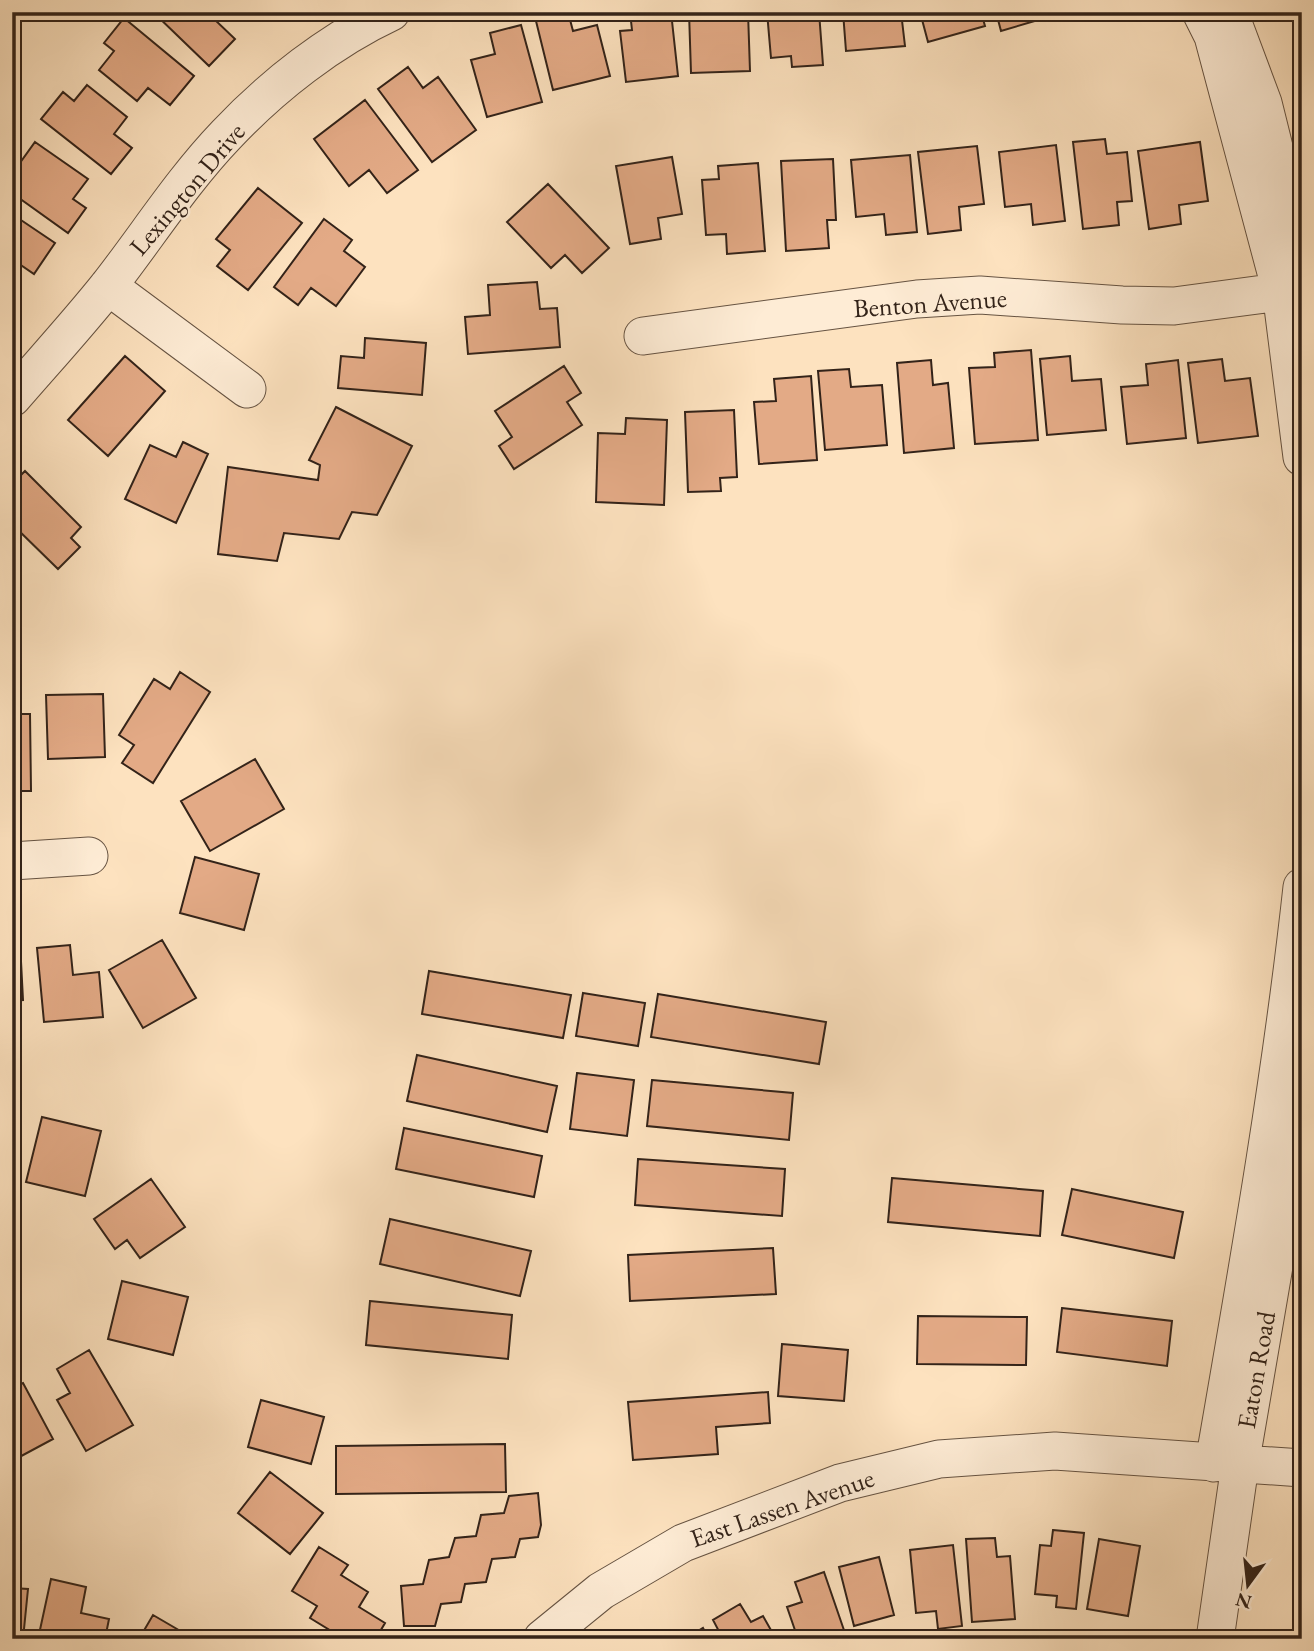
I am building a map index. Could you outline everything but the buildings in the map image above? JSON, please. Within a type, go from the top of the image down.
[{"type":"street","name":"Lexington Drive","points":[[12,398],[108,286],[184,183],[227,134],[297,72],[361,26],[391,12]]},
{"type":"street","points":[[1230,15],[1263,103],[1302,260]]},
{"type":"street","points":[[1230,15],[1213,36],[1291,290],[1302,457]]},
{"type":"street","points":[[108,286],[247,389]]},
{"type":"street","name":"Benton Avenue","points":[[643,336],[916,299],[980,295],[1174,306],[1291,290]]},
{"type":"street","points":[[12,861],[89,856]]},
{"type":"street","points":[[1227,1464],[1252,1238],[1292,974],[1302,887]]},
{"type":"street","name":"Eaton Road","points":[[1215,1639],[1227,1464],[1302,1102]]},
{"type":"street","name":"East Lassen Avenue","points":[[542,1639],[601,1591],[683,1543],[840,1483],[939,1459],[1055,1451],[1302,1468]]}]
